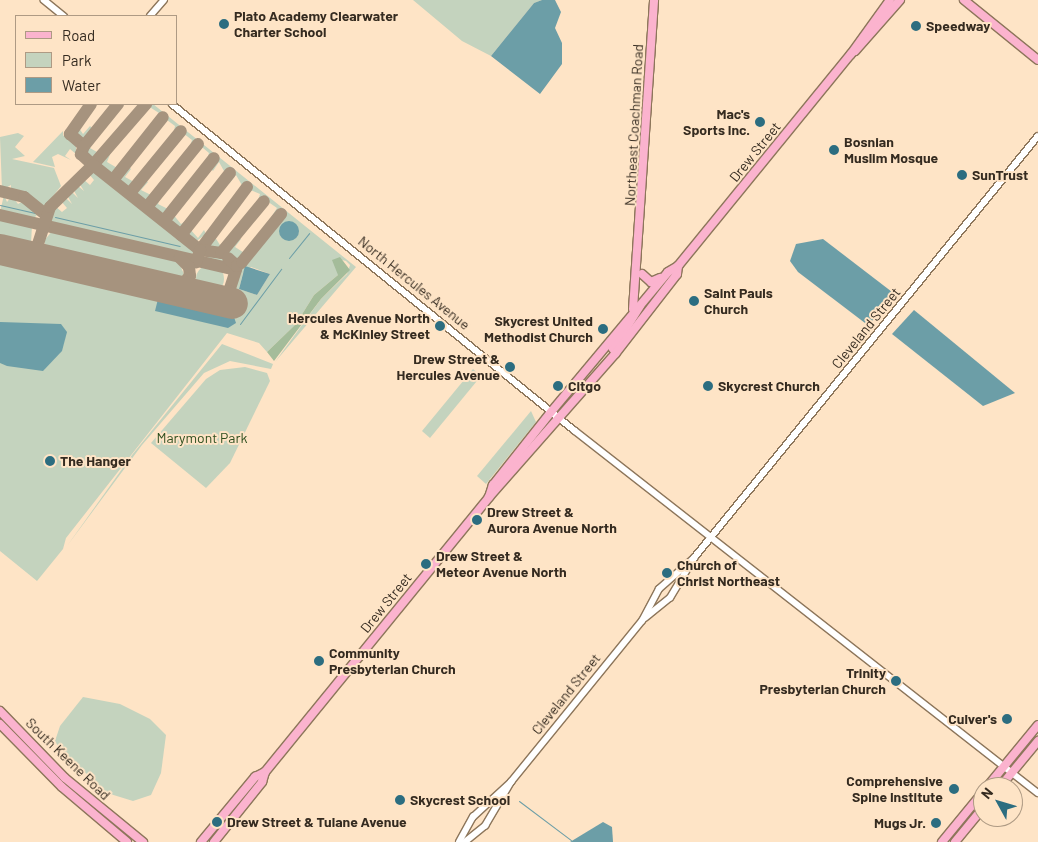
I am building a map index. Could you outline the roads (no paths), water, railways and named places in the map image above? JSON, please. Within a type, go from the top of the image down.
[{"type":"main road","name":"Northeast Coachman Road","points":[[632,314],[640,252],[654,0]]},
{"type":"main road","name":"Drew Street","points":[[851,54],[890,0]]},
{"type":"main road","name":"Drew Street","points":[[490,497],[493,485],[640,303],[668,272],[678,266],[851,54],[900,0]]},
{"type":"main road","points":[[964,0],[1038,60]]},
{"type":"main road","name":"Northeast Coachman Road","points":[[640,252],[642,274],[640,303]]},
{"type":"main road","name":"Drew Street","points":[[600,369],[677,274],[678,266]]},
{"type":"main road","points":[[642,274],[651,282],[668,272]]},
{"type":"main road","name":"Drew Street","points":[[201,842],[232,804],[264,772],[490,497],[574,405],[634,321],[640,303]]},
{"type":"main road","points":[[600,369],[616,333]]},
{"type":"main road","name":"South Keene Road","points":[[0,712],[65,778],[143,842]]},
{"type":"main road","name":"South Keene Road","points":[[0,724],[109,828],[127,842]]},
{"type":"main road","points":[[996,777],[1038,725]]},
{"type":"main road","points":[[1009,777],[1038,741]]},
{"type":"main road","name":"Drew Street","points":[[214,842],[262,782],[264,772]]},
{"type":"main road","points":[[206,842],[232,804]]},
{"type":"main road","points":[[942,842],[973,804]]},
{"type":"main road","points":[[955,842],[973,820]]},
{"type":"main road","points":[[109,828],[134,842]]},
{"type":"street","points":[[44,0],[63,15]]},
{"type":"street","points":[[151,15],[164,0]]},
{"type":"street","name":"North Hercules Avenue","points":[[173,105],[561,420],[1038,793]]},
{"type":"street","name":"Cleveland Street","points":[[480,814],[510,782],[661,598],[672,591],[694,558],[1038,136]]},
{"type":"street","name":"Cleveland Street","points":[[661,598],[659,589],[666,586],[694,558]]},
{"type":"street","points":[[666,586],[672,591]]},
{"type":"street","name":"Cleveland Street","points":[[486,818],[510,782]]},
{"type":"street","points":[[459,842],[472,824],[473,817],[480,814],[486,818],[485,826],[478,828],[465,842]]},
{"type":"street","points":[[472,824],[478,828]]},
{"type":"water","points":[[542,0],[555,0],[561,12],[555,28],[562,43],[562,64],[540,94],[491,56],[534,3]]},
{"type":"water","points":[[285,221],[293,221],[299,227],[299,235],[293,241],[285,241],[279,235],[279,227]]},
{"type":"water","points":[[823,239],[896,295],[871,322],[865,323],[798,272],[790,261],[796,244]]},
{"type":"water","points":[[245,266],[270,274],[257,295],[239,289]]},
{"type":"water","points":[[158,299],[234,317],[236,323],[228,328],[155,311]]},
{"type":"water","points":[[914,310],[1015,393],[983,406],[892,334]]},
{"type":"water","points":[[0,322],[61,324],[67,332],[62,351],[43,371],[7,366],[0,363]]},
{"type":"water","points":[[603,822],[612,827],[613,842],[570,842]]},
{"type":"waterway","points":[[0,205],[35,213]]},
{"type":"waterway","points":[[55,217],[180,246]]},
{"type":"waterway","points":[[289,258],[309,233]]},
{"type":"waterway","points":[[240,324],[281,269]]},
{"type":"waterway","points":[[519,801],[571,840]]},
{"type":"place","name":"Plato Academy Clearwater Charter School","points":[[224,24]]},
{"type":"place","name":"Speedway","points":[[916,26]]},
{"type":"place","name":"Mac's Sports Inc.","points":[[760,122]]},
{"type":"place","name":"Bosnian Muslim Mosque","points":[[834,150]]},
{"type":"place","name":"SunTrust","points":[[962,175]]},
{"type":"place","name":"Saint Pauls Church","points":[[694,301]]},
{"type":"place","name":"Hercules Avenue North & McKinley Street","points":[[440,326]]},
{"type":"place","name":"Skycrest United Methodist Church","points":[[603,329]]},
{"type":"place","name":"Drew Street & Hercules Avenue","points":[[510,367]]},
{"type":"place","name":"Citgo","points":[[558,386]]},
{"type":"place","name":"Skycrest Church","points":[[708,386]]},
{"type":"place","name":"The Hanger","points":[[50,461]]},
{"type":"place","name":"Drew Street & Aurora Avenue North","points":[[477,520]]},
{"type":"place","name":"Drew Street & Meteor Avenue North","points":[[426,564]]},
{"type":"place","name":"Church of Christ Northeast","points":[[667,573]]},
{"type":"place","name":"Community Presbyterian Church","points":[[319,661]]},
{"type":"place","name":"Trinity Presbyterian Church","points":[[896,681]]},
{"type":"place","name":"Culver's","points":[[1007,719]]},
{"type":"place","name":"Comprehensive Spine Institute","points":[[954,789]]},
{"type":"place","name":"Skycrest School","points":[[400,800]]},
{"type":"place","name":"Drew Street & Tulane Avenue","points":[[217,822]]},
{"type":"place","name":"Mugs Jr.","points":[[936,823]]},
{"type":"park label","name":"Marymont Park","points":[[202,438]]}]
